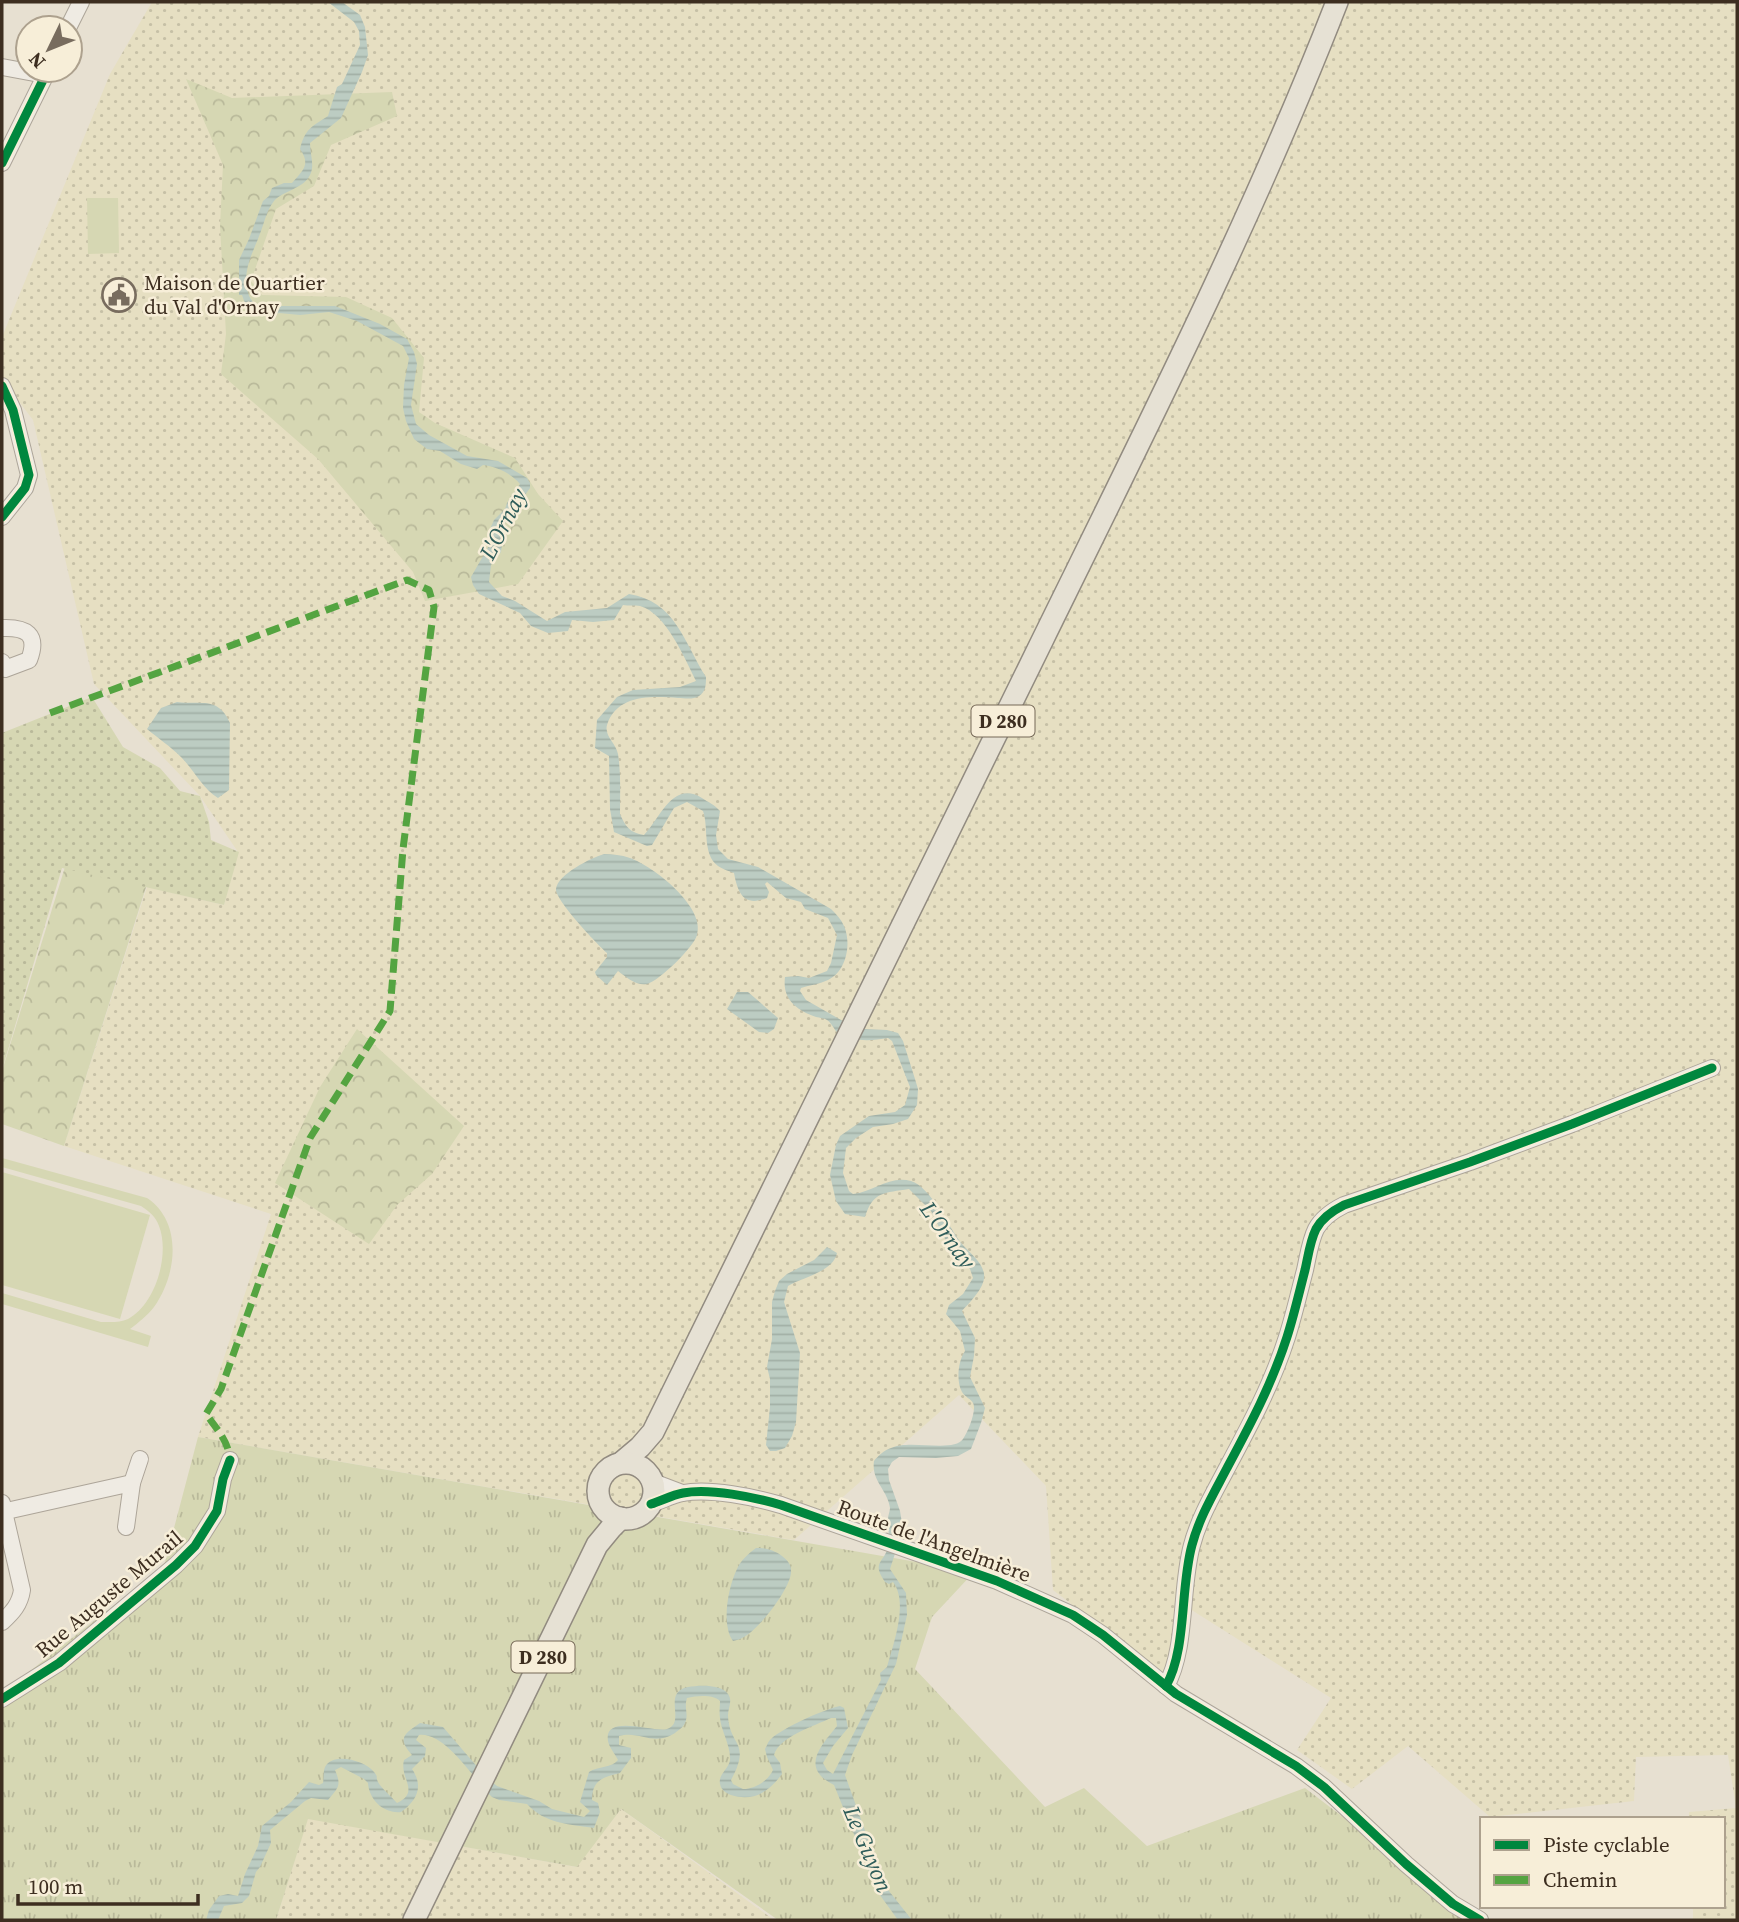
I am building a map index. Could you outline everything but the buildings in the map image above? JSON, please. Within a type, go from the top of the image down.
[{"type":"main road","name":"D 280","points":[[651,1478],[649,1450],[653,1432],[1241,232],[1337,2]]},
{"type":"main road","name":"D 280","points":[[621,1463],[653,1432]]},
{"type":"main road","points":[[621,1463],[636,1464],[651,1478],[654,1493],[651,1504],[639,1516],[621,1518],[608,1512],[603,1506],[599,1486],[606,1471],[621,1463]]},
{"type":"main road","name":"D 280","points":[[414,1920],[597,1545],[603,1506]]},
{"type":"main road","name":"D 280","points":[[597,1545],[621,1518]]},
{"type":"street","points":[[2,163],[41,84]]},
{"type":"street","points":[[2,386],[13,410],[29,475],[25,488],[2,517]]},
{"type":"street","points":[[2,628],[25,630],[32,637],[33,649],[29,660],[3,667]]},
{"type":"street","points":[[1166,1686],[1177,1658],[1187,1568],[1200,1520],[1276,1371],[1294,1315],[1310,1249],[1317,1229],[1324,1219],[1344,1205],[1559,1129],[1712,1068]]},
{"type":"street","points":[[126,1527],[132,1483],[140,1459]]},
{"type":"street","name":"Rue Auguste Murail","points":[[2,1699],[59,1663],[195,1546],[217,1511],[230,1460]]},
{"type":"street","name":"Route de l'Angelmière","points":[[651,1478],[682,1493]]},
{"type":"street","points":[[2,1622],[17,1607],[22,1590],[2,1508],[132,1483]]},
{"type":"street","name":"Route de l'Angelmière","points":[[651,1504],[682,1493],[704,1492],[755,1498],[997,1581],[1073,1615],[1103,1635],[1189,1703],[1296,1766],[1324,1787],[1425,1880],[1454,1904],[1480,1920]]},
{"type":"shaded area","points":[[152,2],[1737,2],[1737,1920],[1693,1920],[1693,1908],[1725,1908],[1725,1817],[1689,1817],[1689,1812],[1736,1808],[1728,1755],[1636,1757],[1634,1801],[1490,1817],[1408,1746],[1352,1789],[1297,1750],[1331,1698],[1190,1609],[1174,1683],[1053,1590],[1046,1486],[959,1395],[794,1540],[198,1437],[271,1214],[64,1146],[147,887],[224,905],[238,852],[200,796],[94,684],[33,420],[2,379],[2,337],[110,74]]},
{"type":"shaded area","points":[[621,1809],[774,1920],[276,1920],[308,1818],[576,1867]]},
{"type":"green space","points":[[186,79],[232,98],[392,92],[397,116],[331,145],[314,186],[276,209],[251,281],[262,295],[346,297],[392,318],[424,358],[419,412],[435,423],[515,458],[538,494],[563,521],[518,584],[425,601],[413,572],[318,459],[221,374],[226,334],[220,226],[223,165]]},
{"type":"green space","points":[[87,198],[118,198],[119,253],[88,254]]},
{"type":"green space","points":[[92,697],[123,747],[160,768],[180,791],[200,796],[209,822],[211,840],[239,852],[224,905],[62,868],[2,1070],[2,733]]},
{"type":"green space","points":[[65,867],[148,881],[64,1146],[2,1124],[2,1071]]},
{"type":"green space","points":[[357,1029],[464,1126],[432,1174],[397,1205],[369,1244],[275,1183],[320,1087]]},
{"type":"green space","points":[[2,1158],[147,1198],[159,1208],[167,1221],[173,1250],[168,1280],[154,1307],[130,1329],[151,1336],[148,1347],[2,1304],[2,1293],[101,1322],[128,1319],[138,1312],[153,1290],[163,1250],[158,1223],[152,1214],[141,1206],[2,1167]]},
{"type":"green space","points":[[2,1172],[150,1215],[120,1319],[2,1285]]},
{"type":"green space","points":[[198,1437],[974,1572],[932,1617],[915,1669],[1045,1807],[1084,1788],[1147,1846],[1305,1788],[1478,1920],[778,1920],[621,1809],[577,1867],[308,1819],[276,1920],[2,1920],[2,1693],[164,1566]]},
{"type":"water","points":[[328,2],[342,2],[360,15],[365,27],[368,55],[341,118],[310,143],[312,164],[307,180],[278,197],[270,208],[248,266],[246,281],[250,297],[259,306],[335,306],[380,324],[407,339],[417,364],[411,405],[416,424],[429,435],[467,456],[498,461],[527,478],[530,488],[505,523],[501,552],[491,565],[489,582],[502,596],[547,621],[565,612],[607,608],[629,594],[645,598],[668,614],[706,677],[705,688],[694,698],[636,699],[619,707],[612,715],[607,729],[618,754],[620,814],[632,831],[644,835],[675,798],[692,794],[702,798],[720,811],[716,835],[718,849],[728,859],[758,867],[831,909],[838,917],[844,926],[847,941],[843,964],[828,980],[801,988],[800,991],[806,1000],[841,1020],[865,1029],[898,1033],[918,1089],[917,1105],[908,1119],[873,1127],[846,1148],[843,1173],[849,1191],[853,1194],[860,1193],[896,1180],[911,1181],[918,1185],[926,1191],[983,1270],[984,1279],[980,1289],[962,1311],[975,1338],[970,1377],[985,1408],[971,1449],[958,1456],[899,1457],[888,1469],[903,1529],[890,1569],[906,1593],[907,1615],[896,1664],[845,1775],[885,1886],[912,1920],[898,1920],[877,1891],[834,1785],[818,1772],[816,1757],[837,1726],[836,1718],[790,1737],[774,1755],[780,1763],[782,1774],[777,1780],[760,1794],[739,1797],[727,1793],[721,1786],[721,1777],[730,1760],[721,1723],[720,1701],[704,1696],[687,1698],[686,1717],[682,1728],[667,1737],[653,1739],[634,1735],[619,1736],[619,1745],[631,1748],[631,1758],[620,1773],[604,1778],[596,1784],[592,1800],[598,1803],[600,1812],[594,1828],[558,1822],[542,1816],[527,1804],[492,1797],[459,1758],[429,1736],[419,1735],[416,1740],[426,1748],[425,1756],[412,1769],[418,1782],[415,1798],[401,1812],[389,1811],[378,1805],[371,1795],[368,1783],[341,1767],[335,1770],[338,1786],[328,1800],[311,1798],[305,1801],[270,1830],[271,1843],[256,1872],[249,1896],[242,1903],[224,1906],[218,1920],[206,1920],[209,1910],[219,1896],[238,1896],[258,1846],[262,1826],[291,1802],[309,1782],[319,1785],[323,1783],[324,1769],[329,1762],[335,1759],[350,1759],[364,1764],[374,1772],[380,1785],[397,1803],[404,1799],[408,1789],[404,1760],[412,1755],[404,1737],[420,1723],[443,1727],[497,1786],[539,1801],[552,1809],[584,1817],[590,1811],[580,1802],[589,1772],[618,1760],[608,1741],[613,1728],[631,1726],[667,1729],[675,1720],[676,1695],[688,1687],[715,1687],[725,1691],[729,1697],[729,1725],[740,1751],[731,1780],[743,1789],[756,1786],[771,1774],[773,1770],[765,1749],[770,1740],[824,1711],[840,1706],[844,1708],[848,1728],[823,1763],[833,1774],[881,1680],[880,1673],[887,1667],[900,1612],[898,1591],[893,1582],[885,1582],[879,1570],[888,1547],[890,1508],[877,1480],[874,1461],[886,1450],[899,1446],[941,1446],[958,1443],[967,1431],[974,1411],[973,1403],[962,1392],[958,1377],[959,1365],[965,1351],[960,1331],[946,1314],[949,1305],[963,1294],[973,1278],[970,1269],[950,1249],[931,1211],[909,1189],[876,1198],[865,1217],[845,1214],[836,1201],[830,1175],[840,1136],[869,1116],[895,1112],[905,1105],[910,1087],[892,1041],[888,1038],[862,1040],[844,1036],[827,1020],[803,1011],[788,998],[785,977],[809,978],[827,971],[831,963],[837,935],[828,918],[805,909],[801,902],[786,898],[767,882],[767,898],[753,901],[743,897],[734,873],[718,866],[710,855],[703,811],[687,802],[674,808],[652,845],[647,846],[614,832],[610,809],[609,756],[595,748],[597,720],[617,697],[633,690],[680,687],[696,681],[674,638],[658,618],[640,606],[623,605],[614,620],[572,620],[568,631],[548,633],[531,626],[520,613],[479,594],[471,577],[490,544],[490,529],[494,520],[505,509],[520,484],[498,469],[483,465],[477,469],[461,464],[440,451],[427,449],[414,439],[403,408],[409,358],[403,346],[357,321],[329,312],[249,315],[242,295],[239,295],[239,260],[263,201],[272,188],[292,183],[302,171],[305,159],[300,149],[304,137],[313,126],[328,116],[337,87],[342,84],[360,45],[359,31],[354,22]]},
{"type":"water","points":[[177,702],[214,705],[225,714],[230,723],[229,790],[218,798],[207,789],[181,757],[147,729],[161,708]]},
{"type":"water","points":[[604,854],[640,862],[664,878],[686,900],[698,924],[697,935],[690,947],[667,970],[647,984],[635,982],[618,971],[607,985],[596,975],[595,972],[607,957],[607,953],[577,922],[557,895],[558,883],[569,872]]},
{"type":"water","points":[[737,992],[748,992],[778,1018],[774,1029],[768,1033],[759,1032],[727,1009]]},
{"type":"water","points":[[827,1247],[837,1253],[830,1265],[788,1286],[784,1302],[800,1353],[796,1422],[785,1448],[770,1451],[766,1445],[770,1407],[767,1367],[775,1291],[779,1281],[787,1274],[814,1260]]},
{"type":"water","points":[[756,1548],[776,1552],[784,1558],[790,1566],[790,1577],[766,1617],[750,1633],[733,1641],[727,1626],[731,1586],[741,1563]]},
{"type":"marked path","points":[[50,713],[407,580],[429,590],[434,607],[403,849],[390,1011],[310,1138],[221,1389],[206,1414],[226,1445],[228,1465]]},
{"type":"cycle path","points":[[2,163],[41,84]]},
{"type":"cycle path","points":[[2,386],[13,410],[29,475],[25,488],[2,517]]},
{"type":"cycle path","points":[[1166,1686],[1177,1654],[1188,1562],[1195,1535],[1275,1371],[1292,1320],[1312,1239],[1322,1221],[1344,1205],[1470,1162],[1712,1068]]},
{"type":"cycle path","points":[[2,1699],[59,1663],[195,1546],[217,1511],[230,1460]]},
{"type":"cycle path","points":[[651,1504],[679,1494],[694,1492],[732,1494],[770,1502],[997,1581],[1073,1615],[1103,1635],[1176,1694],[1296,1766],[1324,1787],[1453,1904],[1480,1920]]},
{"type":"place","name":"Maison de Quartier du Val d'Ornay","points":[[119,295]]},
{"type":"water label","name":"L'Ornay","points":[[503,524]]},
{"type":"water label","name":"L'Ornay","points":[[948,1235]]},
{"type":"water label","name":"Le Guyon","points":[[868,1849]]}]
